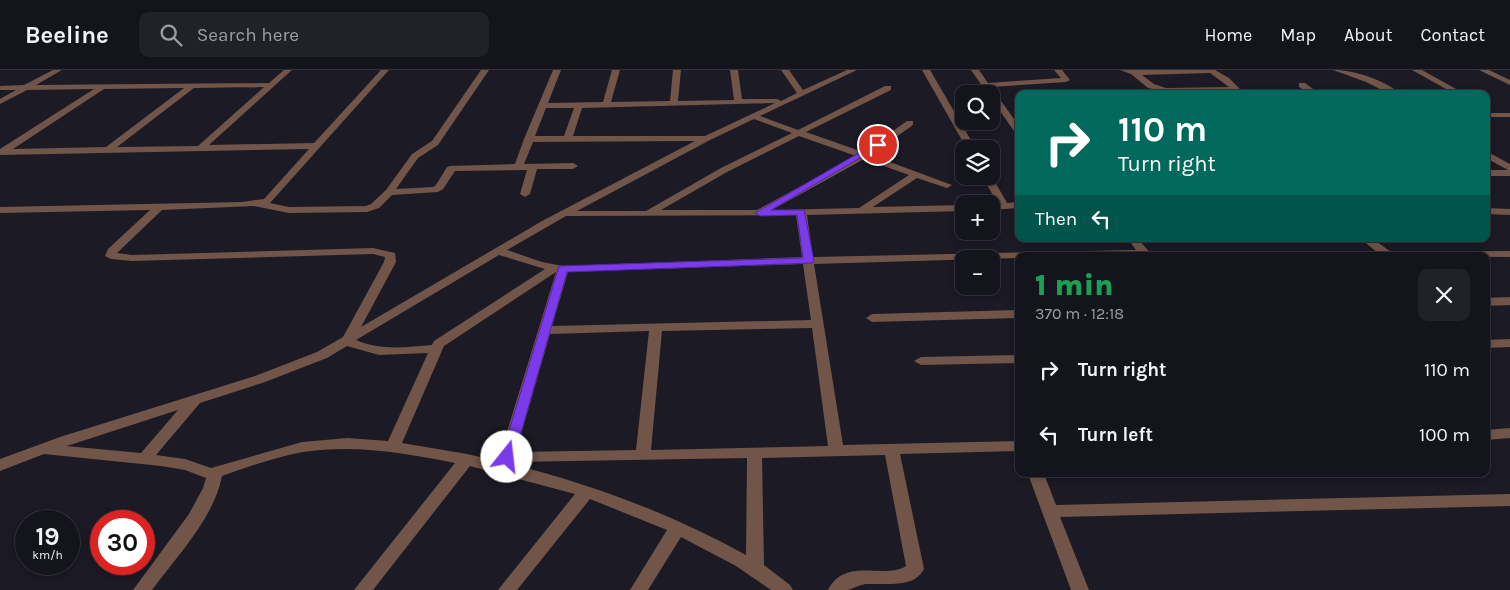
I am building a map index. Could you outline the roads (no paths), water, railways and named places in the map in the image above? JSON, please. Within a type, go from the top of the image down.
[{"type":"street","points":[[0,102],[58,70]]},
{"type":"street","points":[[201,148],[288,70]]},
{"type":"street","points":[[257,204],[266,201],[272,196],[385,70]]},
{"type":"street","points":[[0,210],[257,204],[289,210],[367,209],[375,206],[389,192],[414,156],[436,143],[485,70]]},
{"type":"street","points":[[519,166],[556,70]]},
{"type":"street","points":[[607,104],[616,70]]},
{"type":"street","points":[[674,104],[677,70]]},
{"type":"street","points":[[734,70],[738,102]]},
{"type":"street","points":[[785,70],[801,93]]},
{"type":"street","points":[[0,465],[300,365],[347,341],[498,251],[707,138],[853,70]]},
{"type":"street","points":[[926,70],[967,140]]},
{"type":"street","points":[[975,70],[986,85],[1066,80],[1058,70]]},
{"type":"street","points":[[1124,70],[1134,73],[1151,86],[1166,90]]},
{"type":"street","points":[[1134,73],[1211,70],[1237,90]]},
{"type":"street","points":[[1337,70],[1369,80],[1389,90]]},
{"type":"street","points":[[1416,70],[1454,90]]},
{"type":"street","points":[[1483,70],[1510,83]]},
{"type":"street","points":[[0,88],[270,85]]},
{"type":"street","points":[[1302,85],[1310,90]]},
{"type":"street","points":[[108,150],[191,86]]},
{"type":"street","points":[[1,152],[101,88]]},
{"type":"street","points":[[648,214],[724,170],[888,88]]},
{"type":"street","points":[[542,106],[785,101]]},
{"type":"street","points":[[568,138],[579,105]]},
{"type":"street","points":[[1000,105],[1015,126]]},
{"type":"street","points":[[1490,109],[1506,115]]},
{"type":"street","points":[[1490,115],[1506,115]]},
{"type":"street","points":[[752,116],[947,185]]},
{"type":"street","points":[[760,213],[863,156],[910,123]]},
{"type":"street","points":[[528,139],[707,138]]},
{"type":"street","points":[[1,152],[316,146]]},
{"type":"street","points":[[1490,156],[1510,168]]},
{"type":"street","points":[[526,194],[533,166]]},
{"type":"street","points":[[389,192],[439,189],[452,168],[573,166]]},
{"type":"street","points":[[1490,173],[1510,173]]},
{"type":"street","points":[[861,211],[916,174]]},
{"type":"street","points":[[992,185],[1004,206]]},
{"type":"street","points":[[158,206],[112,251],[111,256],[132,258],[373,251],[391,255],[390,262],[347,341]]},
{"type":"street","points":[[1000,206],[1015,206]]},
{"type":"street","points":[[566,214],[760,213],[955,208]]},
{"type":"street","points":[[1490,211],[1510,212]]},
{"type":"street","points":[[801,212],[819,324],[836,450]]},
{"type":"street","points":[[1370,242],[1383,252]]},
{"type":"street","points":[[498,251],[540,265],[559,268],[1015,257]]},
{"type":"street","points":[[1490,254],[1510,254]]},
{"type":"street","points":[[505,462],[545,330],[559,268]]},
{"type":"street","points":[[393,446],[435,349],[446,339],[559,268]]},
{"type":"street","points":[[1490,302],[1510,301]]},
{"type":"street","points":[[872,318],[1015,314]]},
{"type":"street","points":[[545,330],[819,324]]},
{"type":"street","points":[[642,456],[656,327]]},
{"type":"street","points":[[347,341],[360,348],[379,352],[435,349]]},
{"type":"street","points":[[1490,344],[1510,343]]},
{"type":"street","points":[[921,361],[1015,359]]},
{"type":"street","points":[[145,458],[194,400]]},
{"type":"street","points":[[1490,435],[1510,433]]},
{"type":"street","points":[[42,450],[145,458],[199,468],[212,473],[257,458],[314,446],[355,443],[393,446],[467,459],[505,462],[642,456],[1015,446]]},
{"type":"street","points":[[837,590],[841,585],[854,578],[902,575],[915,569],[892,450]]},
{"type":"street","points":[[754,453],[754,568]]},
{"type":"street","points":[[363,590],[467,459]]},
{"type":"street","points":[[505,462],[587,491],[678,528],[754,568],[784,590]]},
{"type":"street","points":[[142,590],[207,496],[213,483],[214,476],[212,473]]},
{"type":"street","points":[[1037,477],[1080,590]]},
{"type":"street","points":[[507,590],[587,491]]},
{"type":"street","points":[[1050,511],[1510,500]]},
{"type":"street","points":[[639,590],[678,528]]}]
